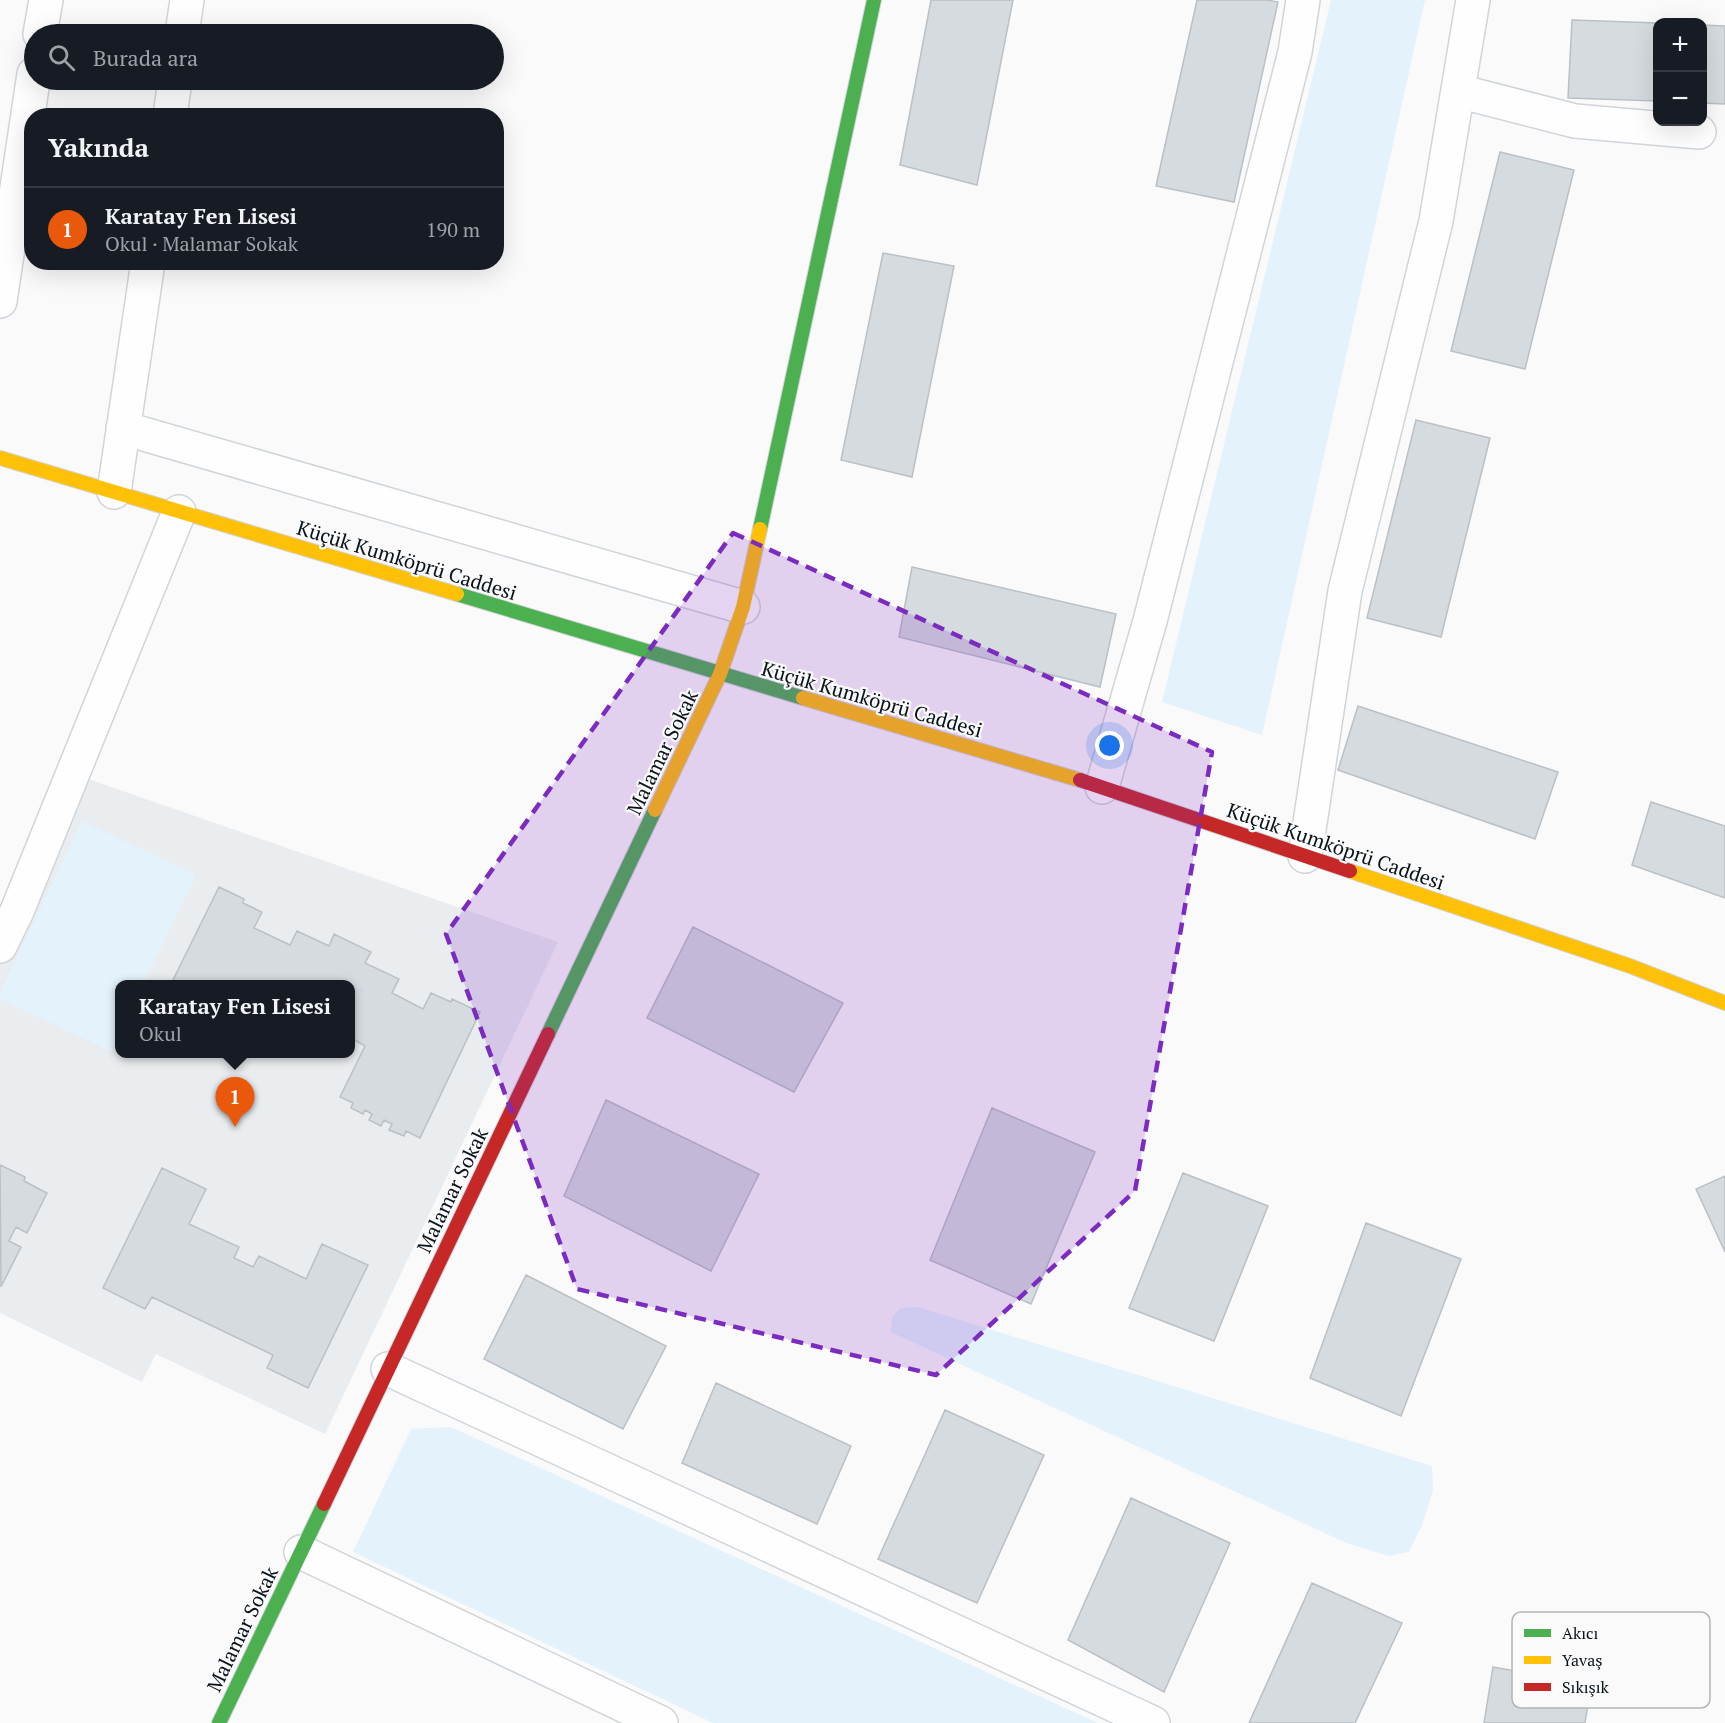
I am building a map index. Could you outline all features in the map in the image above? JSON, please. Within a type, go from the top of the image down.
[{"type":"street","points":[[42,24],[46,0]]},
{"type":"street","points":[[183,24],[187,0]]},
{"type":"street","name":"Malamar Sokak","points":[[219,1723],[720,675],[743,607],[874,0]]},
{"type":"street","points":[[1102,787],[1150,621],[1292,64],[1303,0]]},
{"type":"street","points":[[1305,856],[1345,591],[1436,221],[1473,0]]},
{"type":"street","points":[[29,108],[32,90]]},
{"type":"street","points":[[171,108],[174,90]]},
{"type":"street","points":[[1458,91],[1575,121],[1699,132]]},
{"type":"street","points":[[0,301],[24,141]]},
{"type":"street","points":[[114,492],[147,270]]},
{"type":"street","points":[[123,428],[743,607]]},
{"type":"street","name":"Küçük Kumköprü Caddesi","points":[[0,458],[720,675],[1102,787],[1630,966],[1725,1003]]},
{"type":"street","points":[[0,946],[9,907],[179,512]]},
{"type":"street","points":[[388,1369],[1153,1723]]},
{"type":"street","points":[[301,1552],[661,1723]]},
{"type":"highlighted area","points":[[733,533],[1212,752],[1135,1191],[936,1375],[577,1289],[446,934]]},
{"type":"shaded area","points":[[1331,0],[1425,0],[1262,735],[1162,702]]},
{"type":"shaded area","points":[[68,772],[558,942],[325,1434],[156,1354],[142,1382],[0,1313],[0,928]]},
{"type":"shaded area","points":[[82,821],[196,875],[145,980],[115,980],[115,1042],[111,1051],[0,999],[0,993]]},
{"type":"shaded area","points":[[918,1307],[1432,1466],[1433,1490],[1422,1525],[1409,1552],[1389,1556],[1346,1543],[891,1332],[892,1317],[901,1308]]},
{"type":"shaded area","points":[[451,1427],[1098,1723],[713,1723],[353,1552],[411,1429]]},
{"type":"building","points":[[931,0],[1013,0],[977,185],[900,165]]},
{"type":"building","points":[[1197,0],[1278,2],[1234,202],[1156,186]]},
{"type":"building","points":[[1572,20],[1653,23],[1653,101],[1568,98]]},
{"type":"building","points":[[1707,25],[1725,26],[1725,104],[1707,103]]},
{"type":"building","points":[[1500,152],[1574,170],[1525,369],[1451,351]]},
{"type":"building","points":[[883,253],[954,266],[912,477],[841,460]]},
{"type":"building","points":[[1416,420],[1490,438],[1441,637],[1367,618]]},
{"type":"building","points":[[912,567],[1116,614],[1100,687],[899,637]]},
{"type":"building","points":[[1358,706],[1558,772],[1535,839],[1338,770]]},
{"type":"building","points":[[1651,802],[1725,826],[1725,898],[1632,865]]},
{"type":"building","points":[[219,887],[244,899],[243,903],[262,912],[254,928],[290,945],[297,931],[329,946],[334,934],[371,952],[365,963],[399,979],[392,993],[423,1009],[431,993],[451,1002],[452,999],[480,1012],[420,1138],[406,1131],[404,1136],[389,1130],[392,1124],[384,1120],[381,1126],[369,1120],[372,1114],[365,1110],[363,1114],[351,1108],[353,1103],[340,1097],[365,1046],[355,1040],[355,980],[173,980]]},
{"type":"building","points":[[693,927],[843,1003],[794,1092],[647,1018]]},
{"type":"building","points":[[606,1100],[759,1174],[711,1271],[564,1196]]},
{"type":"building","points":[[992,1108],[1095,1152],[1031,1304],[930,1260]]},
{"type":"building","points":[[0,1165],[25,1177],[24,1181],[47,1193],[27,1233],[16,1227],[9,1241],[21,1247],[1,1287]]},
{"type":"building","points":[[162,1168],[206,1189],[189,1224],[239,1247],[234,1258],[253,1267],[259,1256],[306,1279],[322,1244],[368,1265],[308,1388],[267,1368],[273,1355],[152,1297],[145,1309],[103,1288]]},
{"type":"building","points":[[1183,1173],[1268,1206],[1214,1341],[1129,1308]]},
{"type":"building","points":[[1725,1176],[1725,1252],[1696,1189]]},
{"type":"building","points":[[1366,1223],[1461,1259],[1401,1416],[1310,1378]]},
{"type":"building","points":[[526,1275],[666,1346],[623,1429],[484,1359]]},
{"type":"building","points":[[716,1383],[851,1446],[817,1524],[682,1463]]},
{"type":"building","points":[[945,1410],[1044,1455],[977,1603],[878,1559]]},
{"type":"building","points":[[1131,1498],[1230,1543],[1164,1692],[1068,1640]]},
{"type":"building","points":[[1312,1583],[1402,1623],[1355,1723],[1249,1723]]},
{"type":"building","points":[[1493,1667],[1512,1670],[1512,1708],[1587,1708],[1585,1723],[1484,1723]]},
{"type":"traffic: fast","points":[[760,529],[874,0]]},
{"type":"traffic: fast","points":[[457,594],[803,698]]},
{"type":"traffic: fast","points":[[548,1034],[655,810]]},
{"type":"traffic: fast","points":[[219,1723],[324,1504]]},
{"type":"traffic: slow","points":[[0,458],[457,594]]},
{"type":"traffic: slow","points":[[655,810],[720,674],[743,607],[760,529]]},
{"type":"traffic: slow","points":[[803,698],[1080,780]]},
{"type":"traffic: slow","points":[[1350,871],[1630,966],[1725,1003]]},
{"type":"traffic: jam","points":[[1080,780],[1350,871]]},
{"type":"traffic: jam","points":[[324,1504],[548,1034]]},
{"type":"place","name":"Karatay Fen Lisesi","points":[[235,1127]]}]
